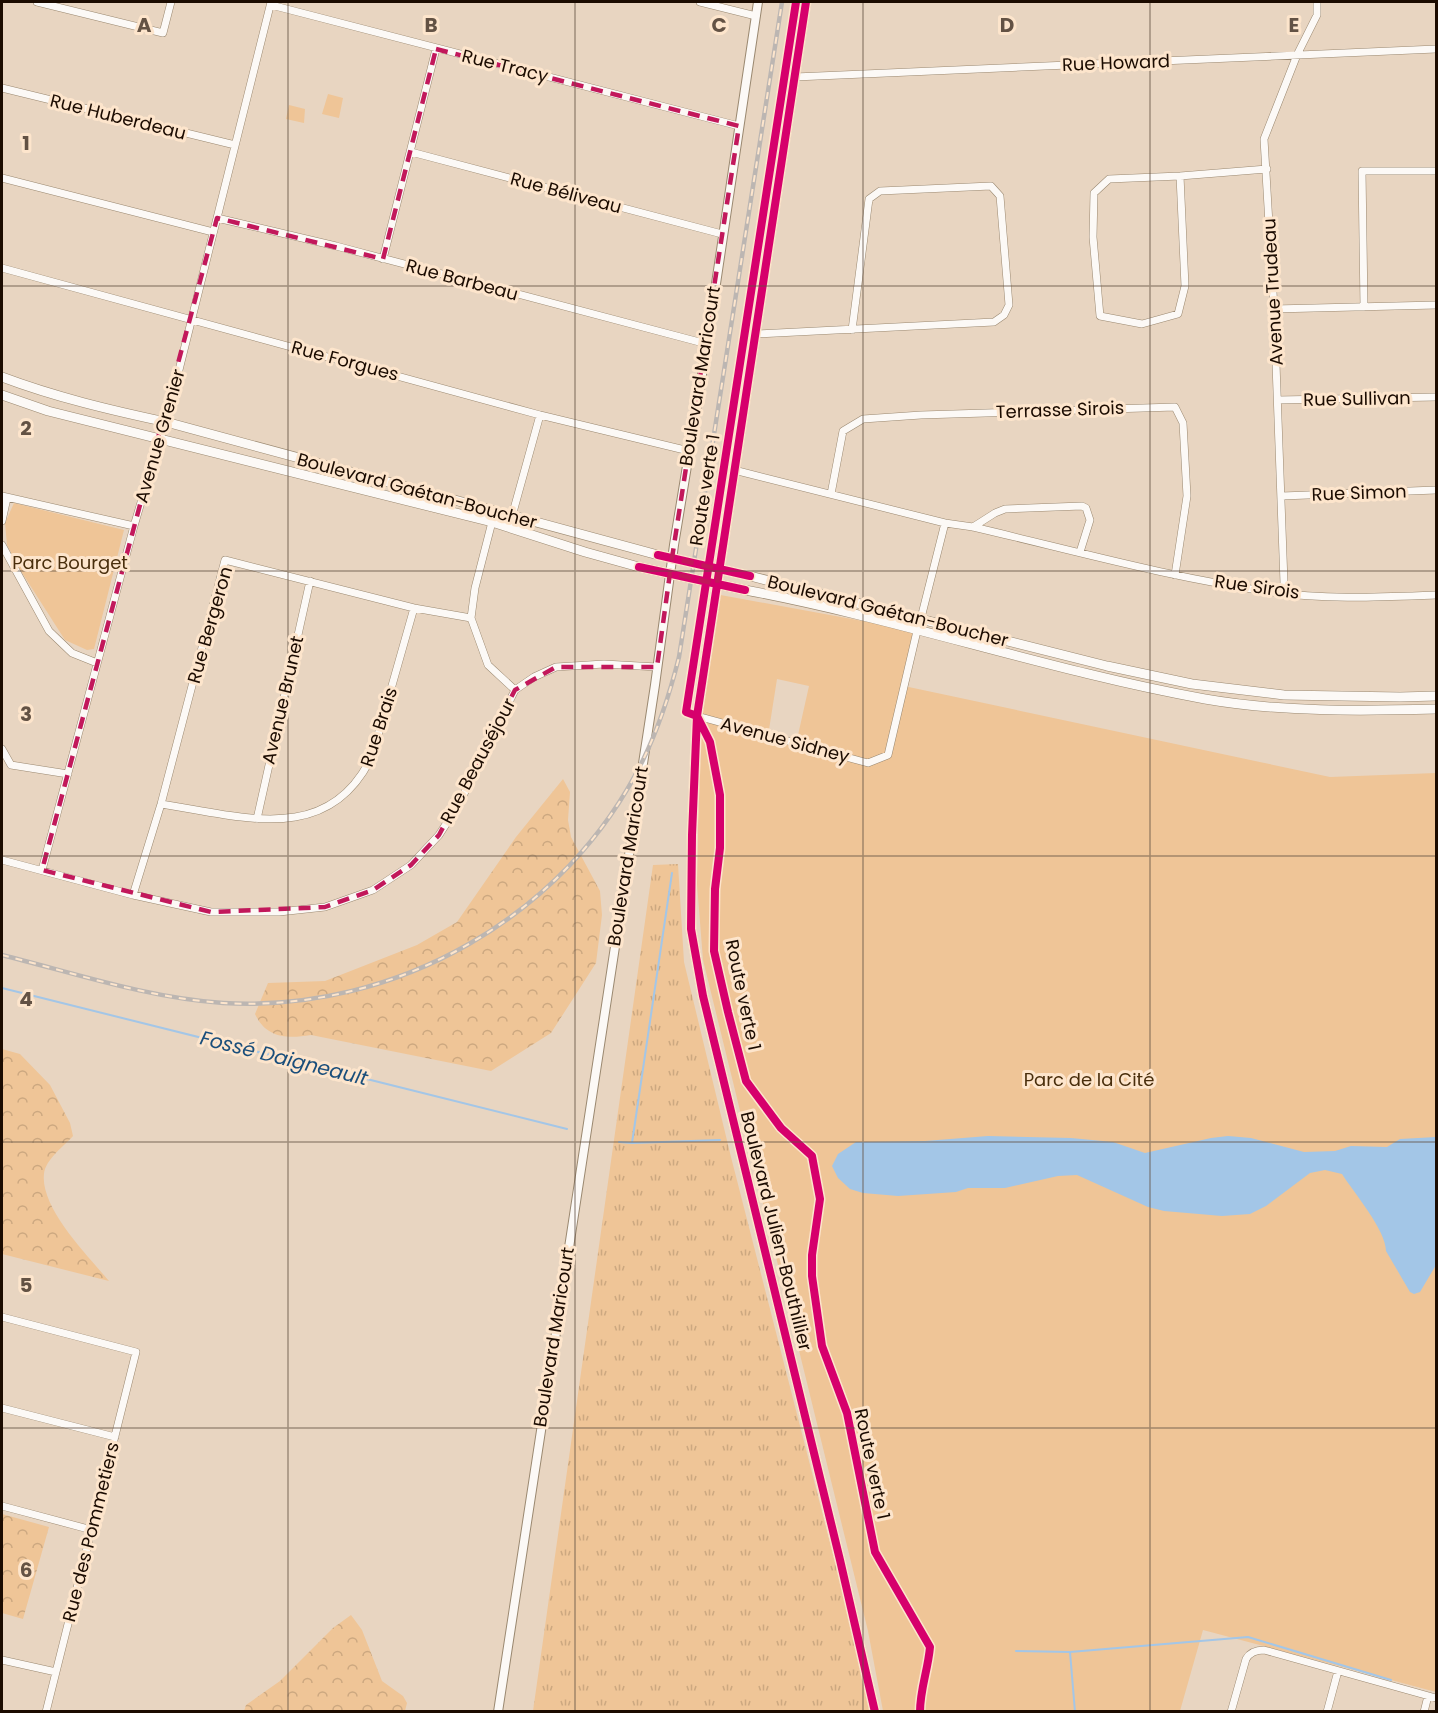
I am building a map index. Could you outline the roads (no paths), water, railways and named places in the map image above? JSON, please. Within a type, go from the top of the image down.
[{"type":"main road","name":"Boulevard Gaétan-Boucher","points":[[2,377],[41,392],[166,422],[590,538],[921,618],[1107,666],[1215,687],[1284,694],[1437,696]]},
{"type":"main road","name":"Boulevard Gaétan-Boucher","points":[[2,395],[48,411],[492,522],[639,567],[769,594],[1088,673],[1206,699],[1280,707],[1437,709]]},
{"type":"street","points":[[37,2],[163,33],[171,2]]},
{"type":"street","points":[[700,2],[756,16]]},
{"type":"street","name":"Boulevard Maricourt","points":[[498,1712],[758,2]]},
{"type":"street","name":"Boulevard Julien-Bouthillier","points":[[806,2],[697,716],[692,836],[692,929],[703,996],[875,1712]]},
{"type":"street","name":"Avenue Trudeau","points":[[1280,592],[1284,583],[1282,496],[1264,139],[1297,55],[1317,15],[1317,2]]},
{"type":"street","name":"Rue Tracy","points":[[271,3],[436,49],[739,126]]},
{"type":"street","name":"Avenue Grenier","points":[[42,870],[134,526],[159,438],[166,422],[271,3]]},
{"type":"street","points":[[383,259],[436,49]]},
{"type":"street","name":"Rue Howard","points":[[795,76],[1437,49]]},
{"type":"street","name":"Rue Huberdeau","points":[[2,88],[236,145]]},
{"type":"street","name":"Rue Béliveau","points":[[411,152],[722,234]]},
{"type":"street","points":[[1180,176],[1185,286],[1178,314],[1142,324],[1100,316],[1093,237],[1094,193],[1109,179],[1267,169]]},
{"type":"street","points":[[1364,307],[1362,171],[1437,171]]},
{"type":"street","points":[[2,178],[213,232]]},
{"type":"street","points":[[755,334],[852,330],[994,322],[1004,315],[1009,305],[1000,196],[991,186],[879,190],[869,199],[852,330]]},
{"type":"street","name":"Rue Barbeau","points":[[217,218],[707,344]]},
{"type":"street","name":"Rue Forgues","points":[[2,268],[540,415],[689,451]]},
{"type":"street","points":[[1274,309],[1437,305]]},
{"type":"street","name":"Rue Sullivan","points":[[1278,400],[1437,397]]},
{"type":"street","name":"Terrasse Sirois","points":[[831,494],[843,431],[863,418],[1175,407],[1183,423],[1187,496],[1175,574]]},
{"type":"street","points":[[512,516],[540,415]]},
{"type":"street","name":"Rue Sirois","points":[[734,470],[945,523],[973,527],[1175,574],[1280,592],[1350,597],[1437,596]]},
{"type":"street","name":"Rue Simon","points":[[1282,496],[1437,490]]},
{"type":"street","points":[[2,521],[4,497],[134,526]]},
{"type":"street","points":[[973,527],[1005,509],[1082,506],[1086,508],[1090,520],[1080,552]]},
{"type":"street","points":[[492,522],[475,588],[471,618],[488,665],[515,690]]},
{"type":"street","points":[[921,618],[945,523]]},
{"type":"street","points":[[2,545],[49,631],[72,653],[97,663]]},
{"type":"street","name":"Rue Bergeron","points":[[133,895],[161,804],[225,560],[414,608],[471,618]]},
{"type":"street","name":"Avenue Brunet","points":[[256,819],[310,581]]},
{"type":"street","name":"Rue Brais","points":[[161,804],[256,819],[284,819],[311,814],[332,806],[349,792],[364,774],[372,756],[414,608]]},
{"type":"street","name":"Avenue Sidney","points":[[697,716],[868,763],[888,755],[917,631]]},
{"type":"street","name":"Rue Beauséjour","points":[[2,860],[133,895],[211,912],[279,912],[325,907],[373,890],[411,865],[439,835],[459,804],[515,690],[534,677],[556,667],[604,664],[657,667]]},
{"type":"street","points":[[2,749],[11,765],[68,774]]},
{"type":"street","name":"Rue des Pommetiers","points":[[2,1317],[136,1352],[46,1712]]},
{"type":"street","points":[[2,1408],[115,1437]]},
{"type":"street","points":[[2,1506],[92,1530]]},
{"type":"street","points":[[1231,1712],[1248,1655],[1257,1650],[1264,1650],[1437,1698]]},
{"type":"street","points":[[2,1660],[56,1672]]},
{"type":"street","points":[[1327,1712],[1338,1671]]},
{"type":"street","points":[[1424,1712],[1428,1696]]},
{"type":"water","points":[[988,1136],[1071,1138],[1113,1142],[1145,1153],[1228,1136],[1251,1138],[1304,1152],[1335,1151],[1351,1146],[1387,1147],[1400,1139],[1436,1137],[1436,1265],[1420,1292],[1414,1294],[1410,1292],[1386,1251],[1381,1233],[1361,1201],[1342,1174],[1325,1170],[1310,1173],[1266,1206],[1250,1214],[1222,1216],[1164,1211],[1148,1207],[1077,1175],[1058,1176],[1005,1188],[968,1188],[956,1192],[898,1196],[863,1193],[850,1189],[838,1178],[832,1166],[838,1154],[856,1142],[925,1141]]},
{"type":"waterway","name":"Fossé Daigneault","points":[[619,1142],[632,1143],[672,873]]},
{"type":"waterway","name":"Fossé Daigneault","points":[[2,988],[567,1129]]},
{"type":"waterway","points":[[633,1143],[720,1140]]},
{"type":"waterway","points":[[1016,1651],[1070,1652],[1248,1637],[1391,1680]]},
{"type":"waterway","points":[[1070,1652],[1075,1712]]},
{"type":"railway","points":[[2,955],[111,984],[167,996],[223,1003],[288,1002],[351,991],[412,972],[469,944],[522,908],[570,865],[610,816],[643,760],[664,710],[679,657],[782,2]]},
{"type":"park label","name":"Parc Bourget","points":[[70,563]]},
{"type":"park label","name":"Parc de la Cité","points":[[1089,1080]]}]
